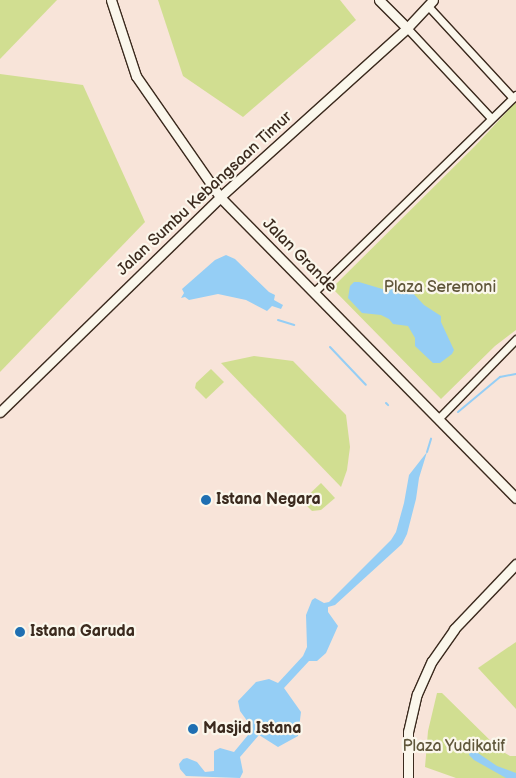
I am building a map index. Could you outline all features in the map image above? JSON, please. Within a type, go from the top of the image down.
[{"type":"street","name":"Jalan Grande","points":[[111,0],[136,76],[220,197],[516,498]]},
{"type":"street","points":[[379,0],[491,118]]},
{"type":"street","name":"Jalan Sumbu Kebangsaan Timur","points":[[0,412],[220,197],[406,28],[430,3]]},
{"type":"street","points":[[314,292],[514,96],[430,3]]},
{"type":"street","points":[[438,419],[516,339]]},
{"type":"street","points":[[408,778],[408,732],[417,694],[432,661],[454,629],[516,564]]},
{"type":"green space","points":[[0,0],[57,0],[0,59]]},
{"type":"green space","points":[[158,0],[340,0],[356,20],[243,117],[183,76]]},
{"type":"green space","points":[[0,74],[83,85],[145,222],[0,372]]},
{"type":"green space","name":"Plaza Seremoni","points":[[516,102],[516,330],[495,346],[441,399],[332,288],[475,146]]},
{"type":"green space","points":[[254,356],[293,361],[346,415],[350,447],[347,470],[341,487],[221,363]]},
{"type":"green space","points":[[211,369],[224,382],[206,399],[195,388],[196,383]]},
{"type":"green space","points":[[321,483],[335,498],[321,510],[312,511],[302,501]]},
{"type":"green space","points":[[516,642],[516,709],[478,668]]},
{"type":"green space","name":"Plaza Yudikatif","points":[[437,693],[442,693],[500,750],[510,756],[516,756],[516,778],[456,778],[425,767],[428,731]]},
{"type":"water","points":[[226,255],[235,259],[269,292],[275,295],[274,300],[283,305],[281,309],[272,306],[267,311],[246,300],[218,294],[189,300],[185,297],[181,298],[184,293],[182,289],[215,260]]},
{"type":"water","points":[[354,282],[389,291],[396,286],[410,290],[424,305],[441,316],[441,322],[454,350],[452,354],[440,363],[433,363],[415,346],[415,338],[408,326],[393,324],[389,319],[381,315],[362,313],[348,298],[350,286]]},
{"type":"water","points":[[427,452],[419,478],[407,534],[402,544],[335,605],[328,607],[328,612],[338,626],[326,653],[317,661],[309,661],[284,688],[301,712],[298,736],[278,747],[259,735],[240,757],[243,772],[240,778],[186,776],[180,769],[179,764],[183,759],[187,758],[197,762],[205,772],[214,771],[214,751],[220,748],[234,752],[253,729],[240,711],[238,701],[256,682],[269,679],[278,683],[303,656],[307,647],[306,615],[312,600],[315,598],[324,603],[329,602],[391,540],[396,532],[409,475]]},
{"type":"water","points":[[470,750],[475,751],[497,766],[516,773],[516,778],[506,778],[474,760],[469,755]]},
{"type":"waterway","points":[[278,320],[294,325]]},
{"type":"waterway","points":[[330,347],[366,385]]},
{"type":"waterway","points":[[458,412],[500,377],[516,374]]},
{"type":"waterway","points":[[427,452],[431,439]]},
{"type":"place","name":"Istana Negara","points":[[206,500]]},
{"type":"place","name":"Istana Garuda","points":[[20,632]]},
{"type":"place","name":"Masjid Istana","points":[[193,729]]}]
